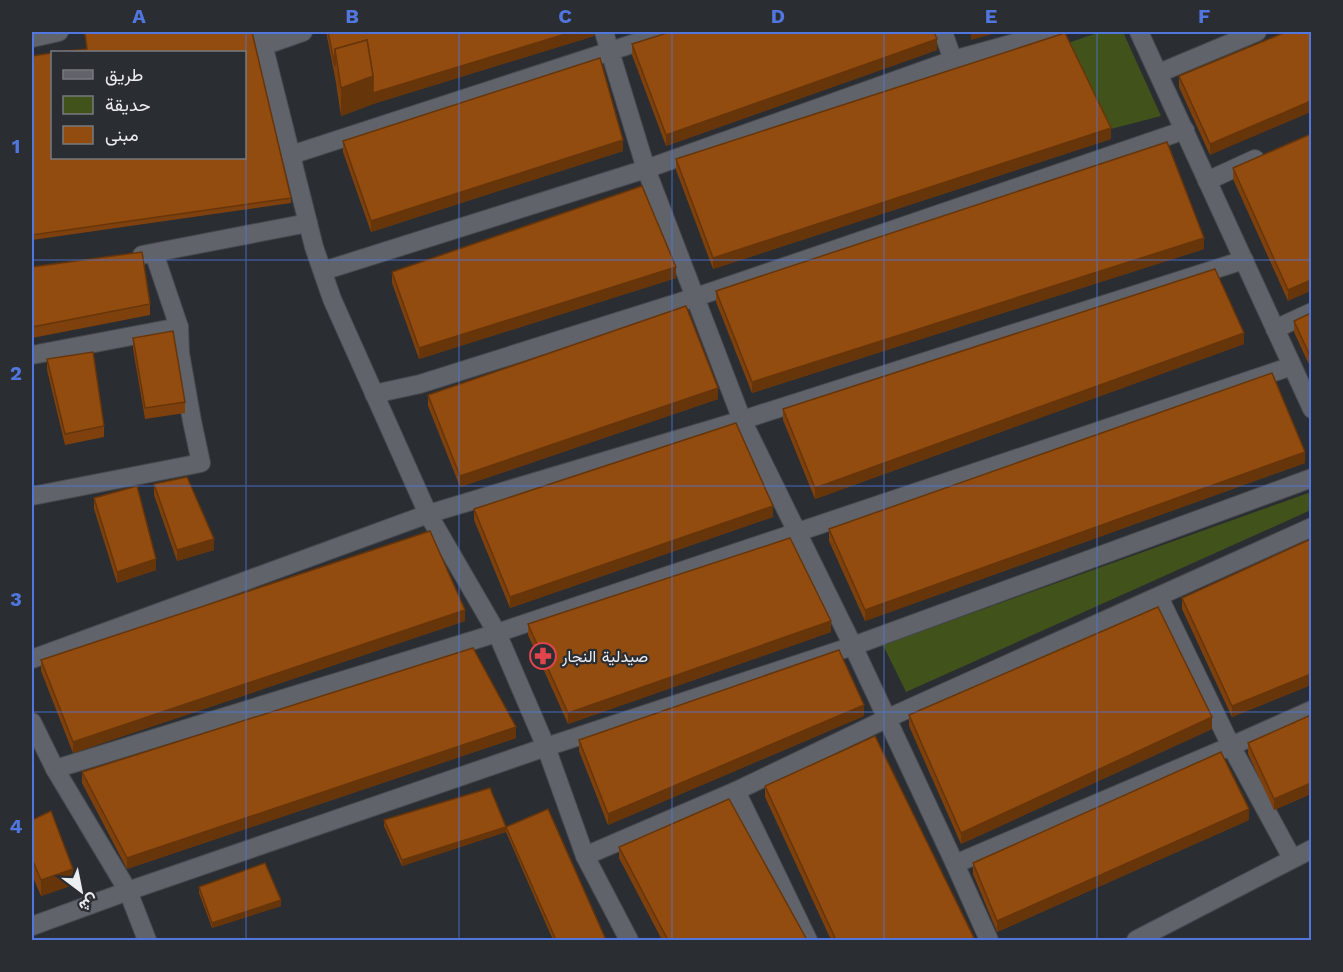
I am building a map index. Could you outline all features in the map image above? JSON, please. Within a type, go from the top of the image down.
[{"type":"street","points":[[32,38],[59,32]]},
{"type":"street","points":[[303,32],[262,39],[308,223],[332,299],[428,514],[497,633],[546,747],[585,856],[629,940]]},
{"type":"street","points":[[604,32],[646,169],[742,420],[888,718],[989,940]]},
{"type":"street","points":[[291,155],[669,32]]},
{"type":"street","points":[[943,32],[953,60]]},
{"type":"street","points":[[323,271],[646,169],[953,60],[1055,32]]},
{"type":"street","points":[[1140,32],[1311,409]]},
{"type":"street","points":[[1159,74],[1257,32]]},
{"type":"street","points":[[374,394],[420,384],[696,297],[1185,130]]},
{"type":"street","points":[[1207,181],[1270,153]]},
{"type":"street","points":[[120,257],[154,253],[308,223]]},
{"type":"street","points":[[32,496],[201,462],[180,353],[178,327],[154,253]]},
{"type":"street","points":[[32,659],[428,514],[742,420],[1244,260]]},
{"type":"street","points":[[1275,329],[1311,312]]},
{"type":"street","points":[[32,355],[178,327]]},
{"type":"street","points":[[55,769],[497,633],[1292,366]]},
{"type":"street","points":[[32,926],[546,747],[853,646],[1311,478]]},
{"type":"street","points":[[585,856],[736,791],[888,718],[1311,527]]},
{"type":"street","points":[[1159,597],[1231,746],[1292,858]]},
{"type":"street","points":[[956,864],[1311,710]]},
{"type":"street","points":[[32,722],[55,769],[128,891],[147,940]]},
{"type":"street","points":[[736,791],[808,940]]},
{"type":"street","points":[[1136,940],[1311,849]]},
{"type":"green space","points":[[1100,32],[1123,32],[1161,116],[1107,130],[1065,44]]},
{"type":"green space","points":[[1311,492],[1311,510],[906,692],[883,645]]},
{"type":"building","points":[[85,32],[252,32],[291,198],[32,235],[32,56],[51,53],[51,159],[246,159],[246,51],[68,51],[87,49]]},
{"type":"building","points":[[328,32],[572,32],[373,93],[373,76],[367,40],[335,49],[335,66]]},
{"type":"building","points":[[670,32],[934,32],[937,39],[666,135],[632,44]]},
{"type":"building","points":[[1286,32],[1311,32],[1311,101],[1210,144],[1179,76]]},
{"type":"building","points":[[1065,33],[1111,128],[713,258],[676,159]]},
{"type":"building","points":[[367,40],[373,76],[341,88],[335,49]]},
{"type":"building","points":[[600,58],[623,140],[371,221],[343,141]]},
{"type":"building","points":[[1311,134],[1311,280],[1288,290],[1233,168]]},
{"type":"building","points":[[1167,142],[1204,238],[752,382],[716,291]]},
{"type":"building","points":[[642,186],[676,267],[419,348],[392,272]]},
{"type":"building","points":[[142,252],[150,304],[32,327],[32,267]]},
{"type":"building","points":[[1215,269],[1244,333],[815,488],[783,409]]},
{"type":"building","points":[[686,306],[718,388],[460,476],[428,395]]},
{"type":"building","points":[[1311,313],[1311,358],[1294,321]]},
{"type":"building","points":[[173,331],[185,402],[145,408],[133,338]]},
{"type":"building","points":[[93,352],[104,426],[65,434],[47,359]]},
{"type":"building","points":[[1272,373],[1305,452],[865,610],[829,529]]},
{"type":"building","points":[[736,423],[773,506],[510,597],[474,509]]},
{"type":"building","points":[[187,477],[214,539],[177,550],[154,484]]},
{"type":"building","points":[[137,486],[156,559],[117,572],[94,498]]},
{"type":"building","points":[[430,531],[465,610],[73,742],[41,660]]},
{"type":"building","points":[[790,538],[831,621],[568,713],[528,624]]},
{"type":"building","points":[[1311,539],[1311,674],[1232,706],[1182,598]]},
{"type":"building","points":[[1158,607],[1212,717],[961,833],[909,715]]},
{"type":"building","points":[[473,648],[516,727],[127,858],[82,772]]},
{"type":"building","points":[[839,650],[864,705],[608,814],[579,740]]},
{"type":"building","points":[[1311,715],[1311,783],[1274,799],[1248,743]]},
{"type":"building","points":[[875,736],[975,940],[836,940],[765,786]]},
{"type":"building","points":[[1221,752],[1249,809],[997,921],[973,863]]},
{"type":"building","points":[[490,788],[506,827],[402,860],[384,820]]},
{"type":"building","points":[[729,799],[807,940],[668,940],[619,847]]},
{"type":"building","points":[[548,809],[606,940],[556,940],[506,827]]},
{"type":"building","points":[[51,811],[73,869],[41,880],[32,859],[32,820]]},
{"type":"building","points":[[265,863],[281,900],[212,923],[199,887]]},
{"type":"place","name":"صيدلية النجار","points":[[543,656]]}]
